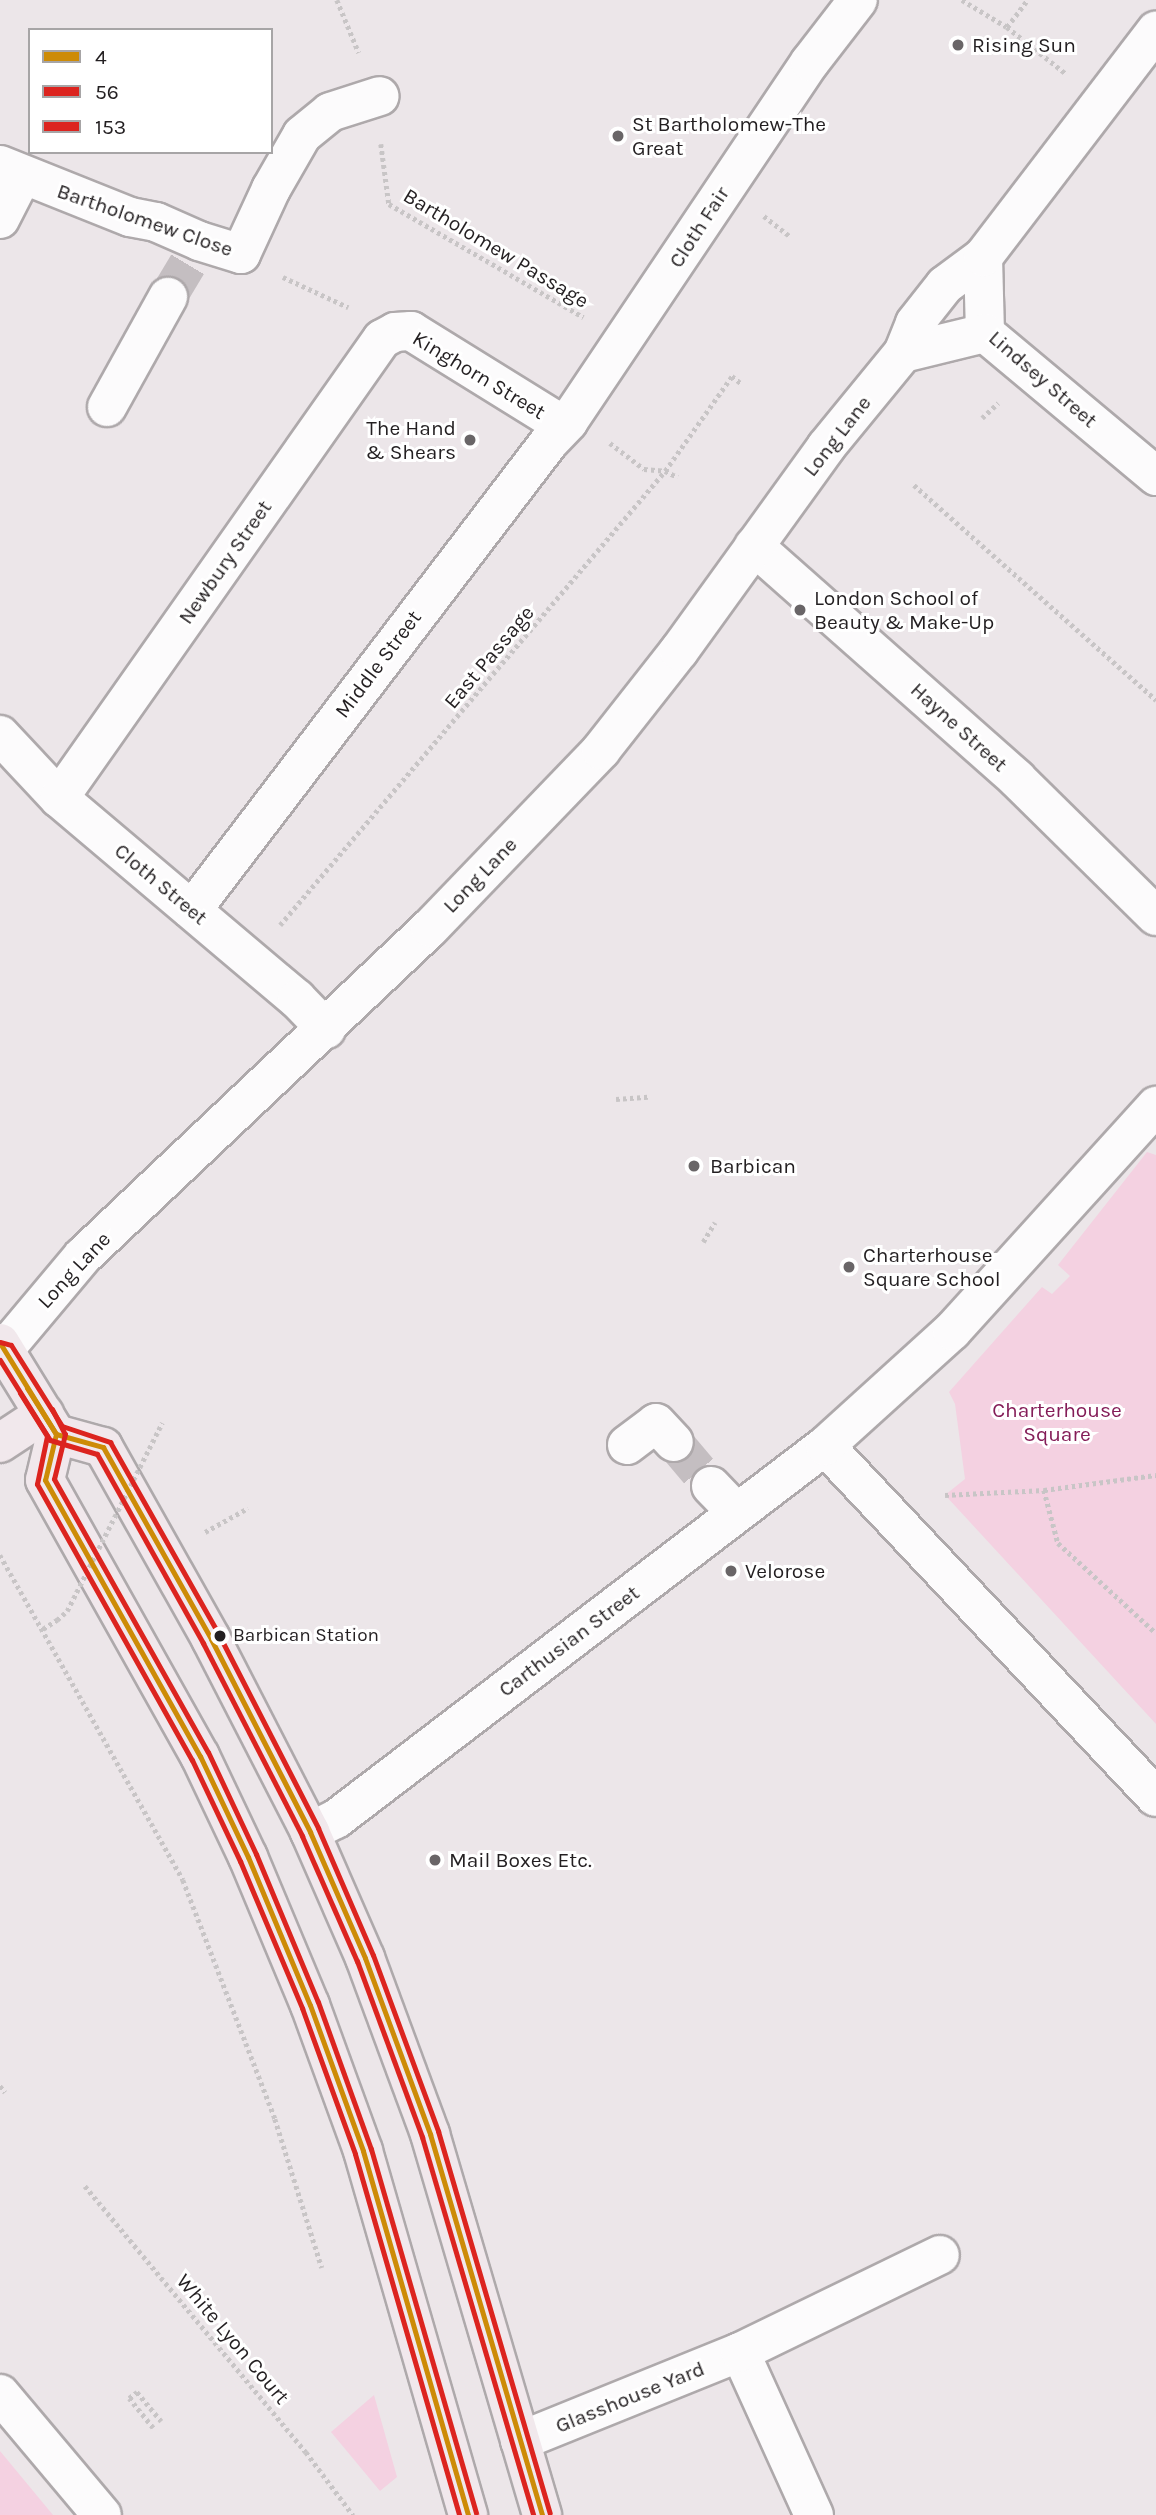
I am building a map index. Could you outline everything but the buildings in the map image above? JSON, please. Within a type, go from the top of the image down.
[{"type":"main road","points":[[1,1349],[50,1424],[103,1447],[211,1639],[310,1832],[365,1958],[430,2134],[542,2515]]},
{"type":"main road","points":[[0,1443],[50,1424]]},
{"type":"main road","points":[[50,1424],[45,1480],[200,1756],[248,1857],[310,2005],[363,2151],[468,2515]]},
{"type":"street","name":"Cloth Fair","points":[[568,422],[810,62],[858,0]]},
{"type":"street","name":"Long Lane","points":[[1,1349],[83,1256],[430,928],[601,750],[679,651],[826,447],[903,353],[915,323],[945,285],[983,257],[1156,31]]},
{"type":"street","name":"Bartholomew Close","points":[[11,171],[130,217],[156,222],[194,252],[241,254],[271,189],[302,135],[330,112],[380,96]]},
{"type":"street","points":[[0,219],[11,171]]},
{"type":"street","name":"Lindsey Street","points":[[983,257],[985,333],[1156,476]]},
{"type":"street","points":[[107,407],[169,297]]},
{"type":"street","name":"Kinghorn Street","points":[[395,332],[411,331],[554,419],[568,422]]},
{"type":"street","name":"Newbury Street","points":[[59,798],[382,339],[395,332]]},
{"type":"street","points":[[903,353],[985,333]]},
{"type":"street","name":"Middle Street","points":[[192,909],[548,442],[568,422]]},
{"type":"street","name":"Hayne Street","points":[[754,546],[1010,772],[1156,916]]},
{"type":"street","name":"Cloth Street","points":[[0,735],[59,798],[192,909],[326,1029]]},
{"type":"street","points":[[1156,1106],[952,1331],[825,1446],[1156,1797]]},
{"type":"street","points":[[627,1445],[656,1423],[674,1442]]},
{"type":"street","name":"Carthusian Street","points":[[310,1832],[336,1819],[825,1446]]},
{"type":"street","points":[[711,1486],[737,1513]]},
{"type":"street","name":"Glasshouse Yard","points":[[520,2441],[740,2352],[940,2255]]},
{"type":"street","points":[[740,2352],[814,2515]]},
{"type":"street","points":[[0,2394],[102,2515]]},
{"type":"path","points":[[337,0],[380,96]]},
{"type":"path","points":[[962,0],[1007,27],[1100,102]]},
{"type":"path","points":[[1007,27],[1027,0]]},
{"type":"path","name":"Bartholomew Passage","points":[[380,96],[382,162],[389,204],[585,318]]},
{"type":"path","points":[[756,210],[791,237]]},
{"type":"path","name":"Kinghorn Street","points":[[241,254],[395,332]]},
{"type":"path","name":"East Passage","points":[[248,959],[450,728],[665,471],[732,376],[742,383]]},
{"type":"path","points":[[982,418],[998,403]]},
{"type":"path","points":[[607,441],[644,469],[665,471],[678,477]]},
{"type":"path","points":[[914,485],[1156,700]]},
{"type":"path","points":[[616,1099],[648,1097]]},
{"type":"path","points":[[703,1242],[715,1222]]},
{"type":"path","points":[[43,1629],[67,1611],[162,1423]]},
{"type":"path","points":[[945,1495],[1044,1490],[1156,1475]]},
{"type":"path","points":[[1044,1490],[1058,1544],[1156,1633]]},
{"type":"path","points":[[196,1537],[247,1508]]},
{"type":"path","points":[[0,1555],[183,1880],[275,2119],[322,2268]]},
{"type":"path","points":[[0,2086],[5,2092],[0,2092]]},
{"type":"path","name":"White Lyon Court","points":[[85,2186],[306,2452],[353,2515]]},
{"type":"path","points":[[153,2427],[129,2398],[137,2392],[161,2421]]},
{"type":"green space","name":"Charterhouse Square","points":[[1147,1152],[1156,1155],[1156,1724],[945,1495],[965,1479],[955,1404],[949,1392],[1042,1287],[1052,1294],[1070,1276],[1058,1265]]},
{"type":"green space","points":[[374,2395],[397,2477],[380,2491],[331,2432]]},
{"type":"green space","points":[[0,2451],[53,2515],[0,2515]]},
{"type":"tunnel","points":[[168,297],[188,264]]},
{"type":"tunnel","points":[[674,1442],[711,1486]]},
{"type":"transit line","name":"153","points":[[0,1342],[11,1345],[62,1426],[110,1442],[219,1635],[318,1828],[373,1955],[438,2131],[550,2513]]},
{"type":"transit line","name":"4","points":[[0,1343],[56,1434],[103,1447],[211,1639],[310,1832],[365,1958],[430,2134],[542,2515]]},
{"type":"transit line","name":"56","points":[[0,1360],[50,1440],[97,1454],[203,1643],[302,1836],[357,1961],[422,2137],[533,2515]]},
{"type":"transit line","name":"4","points":[[27,1388],[56,1434],[45,1480],[200,1756],[248,1857],[310,2005],[363,2151],[468,2515]]},
{"type":"transit line","name":"56","points":[[20,1393],[47,1436],[37,1484],[192,1760],[240,1861],[302,2008],[355,2154],[459,2515]]},
{"type":"transit line","name":"153","points":[[52,1409],[65,1434],[54,1479],[208,1752],[256,1854],[318,2002],[371,2149],[476,2513]]},
{"type":"place","name":"Rising Sun","points":[[958,45]]},
{"type":"place","name":"St Bartholomew-The Great","points":[[618,136]]},
{"type":"place","name":"The Hand & Shears","points":[[470,440]]},
{"type":"place","name":"London School of Beauty & Make-Up","points":[[800,610]]},
{"type":"place","name":"Barbican","points":[[694,1166]]},
{"type":"place","name":"Charterhouse Square School","points":[[849,1267]]},
{"type":"place","name":"Velorose","points":[[731,1571]]},
{"type":"place","name":"Barbican Station","points":[[220,1636]]},
{"type":"place","name":"Mail Boxes Etc.","points":[[435,1860]]}]
